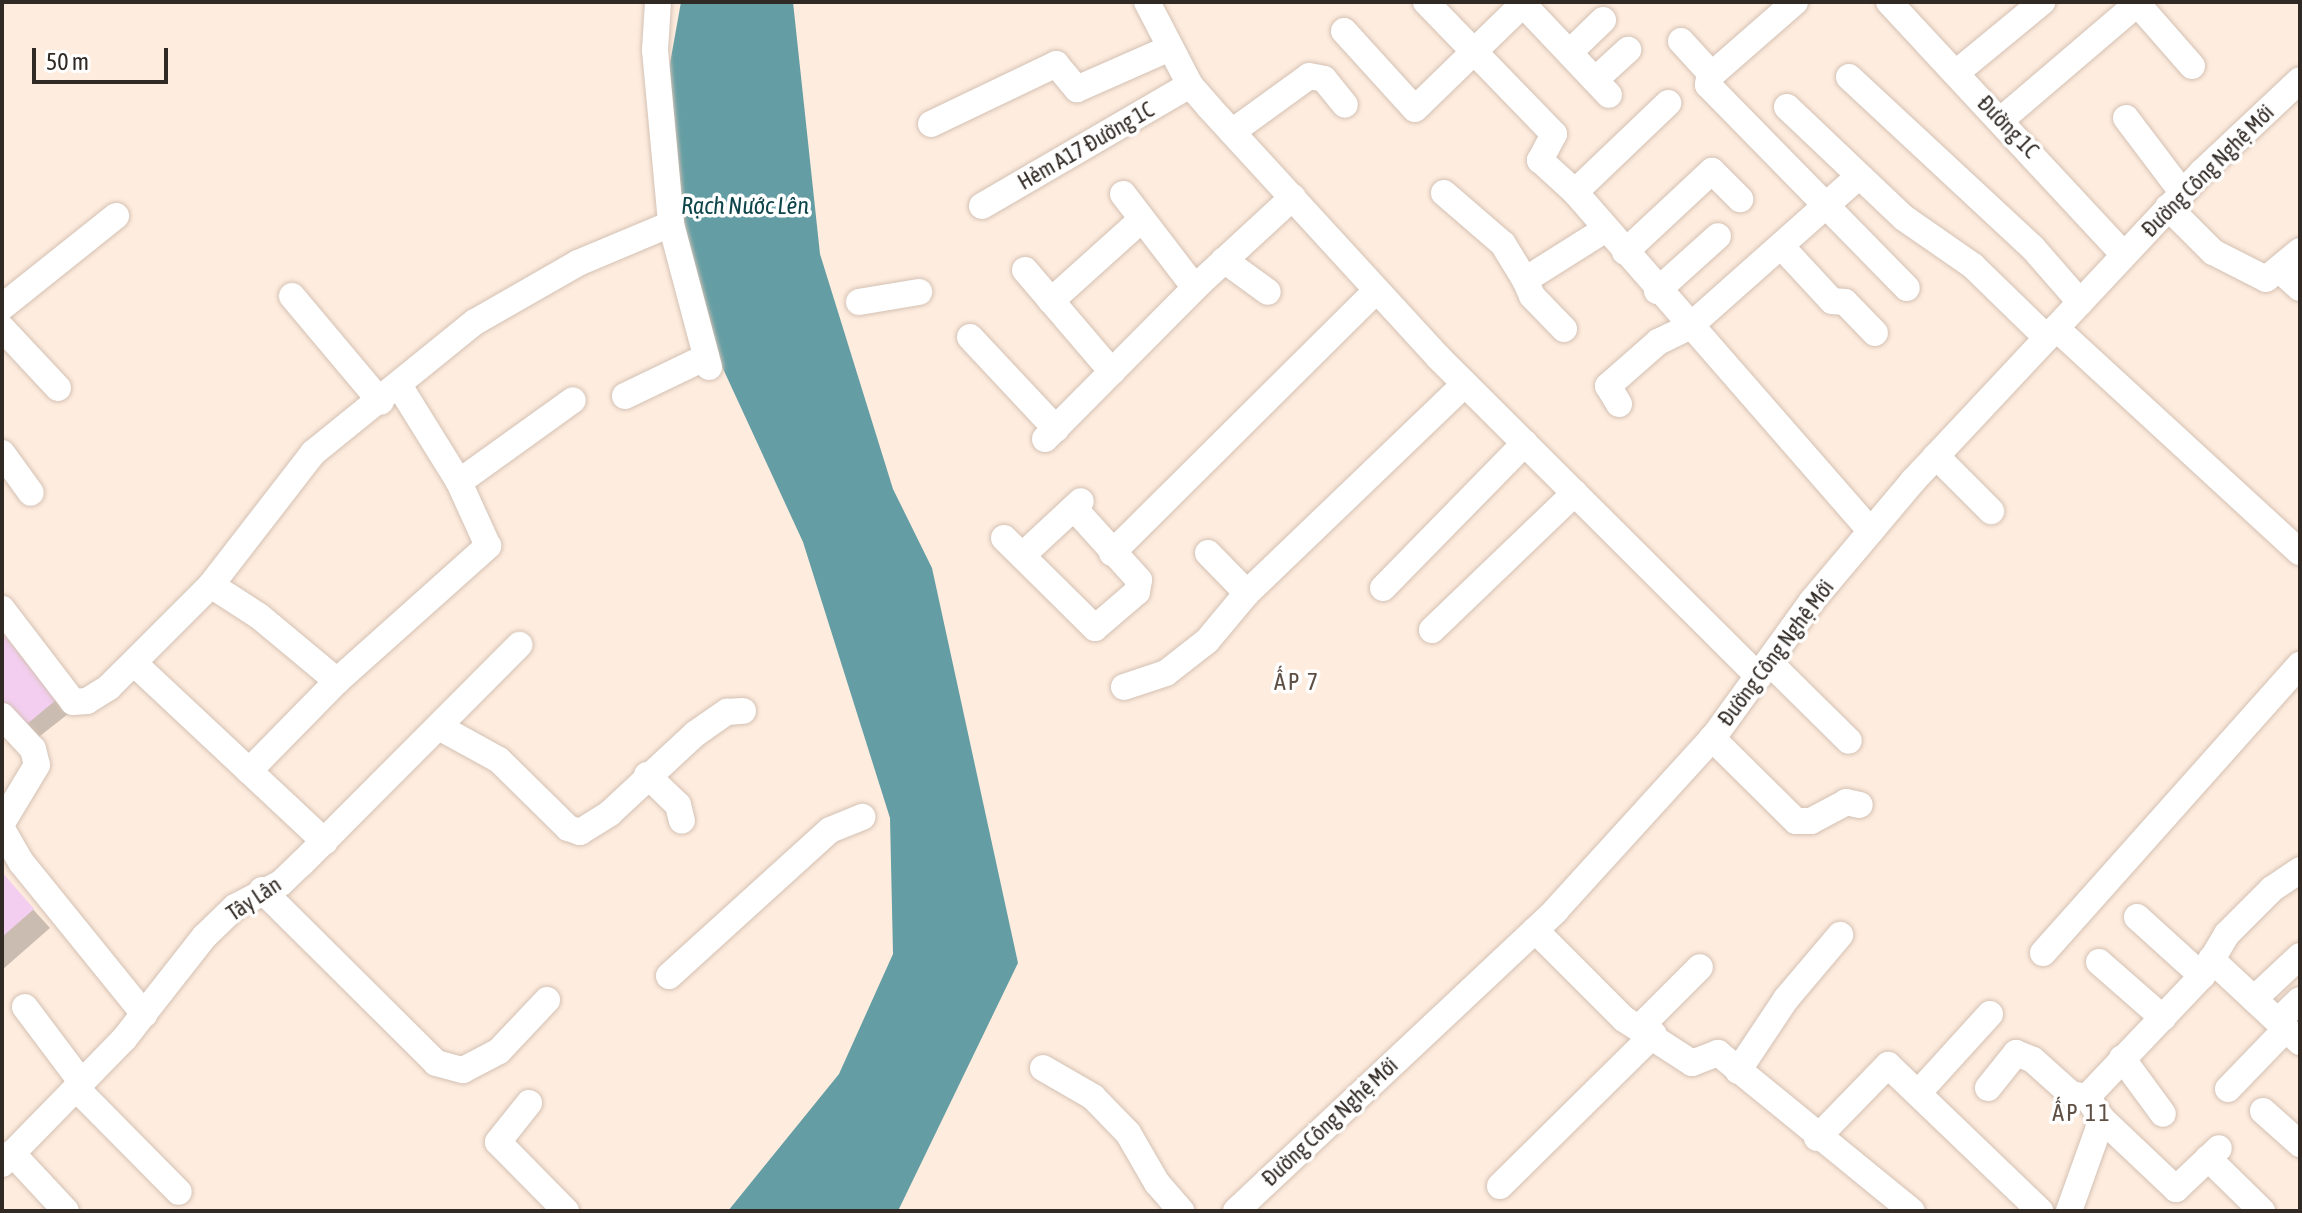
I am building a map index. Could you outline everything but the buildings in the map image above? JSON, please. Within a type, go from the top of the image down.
[{"type":"street","points":[[625,396],[708,362],[671,224],[655,50],[658,2]]},
{"type":"street","points":[[1147,2],[1190,85],[1376,291],[1575,493],[1764,669],[1849,741]]},
{"type":"street","points":[[1426,2],[1554,134],[1540,160],[1575,192],[1657,291],[1871,531]]},
{"type":"street","points":[[1795,2],[1712,75],[1708,85],[1907,288]]},
{"type":"street","name":"Đường 1C","points":[[1889,2],[2124,255]]},
{"type":"street","points":[[1344,31],[1415,109],[1524,3],[1602,88],[1628,50]]},
{"type":"street","points":[[2001,120],[2136,3],[2192,66]]},
{"type":"street","points":[[1956,73],[2028,6]]},
{"type":"street","points":[[1570,52],[1603,20]]},
{"type":"street","points":[[1681,41],[1712,75]]},
{"type":"street","points":[[931,124],[1056,64],[1077,89],[1170,48]]},
{"type":"street","points":[[1228,128],[1292,66]]},
{"type":"street","points":[[1228,128],[1309,76],[1324,79],[1345,105]]},
{"type":"street","points":[[1849,77],[1980,196],[2080,302]]},
{"type":"street","name":"Đường Công Nghệ Mới","points":[[1236,1211],[1535,930],[1712,738],[1871,531],[1936,456],[2175,200],[2300,80]]},
{"type":"street","name":"Hẻm A17 Đường 1C","points":[[982,206],[1190,85]]},
{"type":"street","points":[[1575,192],[1668,103]]},
{"type":"street","points":[[1787,107],[1904,218],[1973,266],[2300,552]]},
{"type":"street","points":[[2126,118],[2175,200],[2213,252],[2240,269],[2266,279],[2291,280],[2300,251]]},
{"type":"street","points":[[1625,252],[1712,171],[1740,199]]},
{"type":"street","points":[[1619,404],[1608,386],[1658,342],[1689,327],[1859,176]]},
{"type":"street","points":[[1444,193],[1503,244],[1532,296],[1564,329]]},
{"type":"street","points":[[1123,194],[1195,288]]},
{"type":"street","points":[[970,337],[1051,434],[1195,288],[1293,197]]},
{"type":"street","points":[[2,307],[116,216]]},
{"type":"street","points":[[1051,301],[1142,219]]},
{"type":"street","points":[[2,609],[73,702],[87,701],[135,664],[211,585],[313,453],[390,394],[475,322],[524,292],[671,224]]},
{"type":"street","points":[[1525,280],[1606,229]]},
{"type":"street","points":[[1657,291],[1718,236]]},
{"type":"street","points":[[1781,246],[1832,301],[1845,302],[1875,333]]},
{"type":"street","points":[[1224,260],[1268,292]]},
{"type":"street","points":[[1025,270],[1112,372]]},
{"type":"street","points":[[1112,553],[1376,291]]},
{"type":"street","points":[[859,302],[919,292]]},
{"type":"street","points":[[249,771],[337,681],[488,546],[459,482],[390,394],[292,296]]},
{"type":"street","points":[[2,328],[58,388]]},
{"type":"street","points":[[1124,687],[1166,673],[1207,641],[1247,593],[1465,384]]},
{"type":"street","points":[[459,482],[573,400]]},
{"type":"street","points":[[1383,588],[1525,443]]},
{"type":"street","points":[[2,453],[31,493]]},
{"type":"street","points":[[1936,456],[1991,511]]},
{"type":"street","points":[[1432,630],[1575,493]]},
{"type":"street","points":[[1078,504],[1112,553],[1139,580],[1137,592],[1095,628],[1014,545],[1078,504]]},
{"type":"street","points":[[1208,553],[1247,593]]},
{"type":"street","points":[[211,585],[259,616],[337,681]]},
{"type":"street","name":"Tây Lân","points":[[7,1158],[144,1014],[204,937],[235,907],[262,890],[281,883],[441,728],[519,645]]},
{"type":"street","points":[[135,664],[325,842]]},
{"type":"street","points":[[2043,953],[2300,665]]},
{"type":"street","points":[[441,728],[499,760],[568,828],[580,832],[610,813],[647,775],[727,712],[743,711]]},
{"type":"street","points":[[2,716],[33,749],[37,765],[2,826],[21,862],[144,1014]]},
{"type":"street","points":[[1712,738],[1796,821],[1811,821],[1846,802],[1860,805]]},
{"type":"street","points":[[647,775],[678,805],[682,821]]},
{"type":"street","points":[[669,976],[830,830],[863,817]]},
{"type":"street","points":[[2087,1097],[2206,968],[2227,934],[2272,889],[2300,870]]},
{"type":"street","points":[[262,890],[436,1063],[463,1070],[499,1051],[547,1000]]},
{"type":"street","points":[[2137,917],[2254,999],[2288,1031]]},
{"type":"street","points":[[1535,930],[1646,1031],[1692,1063],[1718,1053],[1817,1138],[1912,1211]]},
{"type":"street","points":[[1738,1071],[1786,999],[1840,935]]},
{"type":"street","points":[[2254,999],[2300,956]]},
{"type":"street","points":[[2099,962],[2163,1018]]},
{"type":"street","points":[[1500,1186],[1646,1031],[1700,967]]},
{"type":"street","points":[[2228,1089],[2288,1031],[2300,1000]]},
{"type":"street","points":[[25,1007],[79,1085],[179,1192]]},
{"type":"street","points":[[1920,1091],[1990,1014]]},
{"type":"street","points":[[1988,1088],[2016,1053],[2033,1060],[2071,1094],[2087,1097],[2102,1119],[2176,1189],[2213,1153],[2262,1211]]},
{"type":"street","points":[[2122,1058],[2163,1114]]},
{"type":"street","points":[[1817,1138],[1888,1065],[1920,1091],[2040,1211]]},
{"type":"street","points":[[1043,1068],[1093,1097],[1128,1133],[1157,1183],[1181,1211]]},
{"type":"street","points":[[529,1103],[498,1142],[566,1211]]},
{"type":"street","points":[[2263,1111],[2300,1144]]},
{"type":"street","points":[[2069,1211],[2102,1119]]},
{"type":"street","points":[[7,1158],[66,1211]]},
{"type":"water","name":"Rạch Nước Lên","points":[[681,2],[793,2],[820,254],[893,489],[932,568],[1018,963],[898,1211],[728,1211],[839,1074],[893,954],[890,818],[803,542],[695,308],[675,215],[667,80]]},
{"type":"district","name":"ẤP 7","points":[[1297,682]]},
{"type":"district","name":"ẤP 11","points":[[2082,1113]]}]
